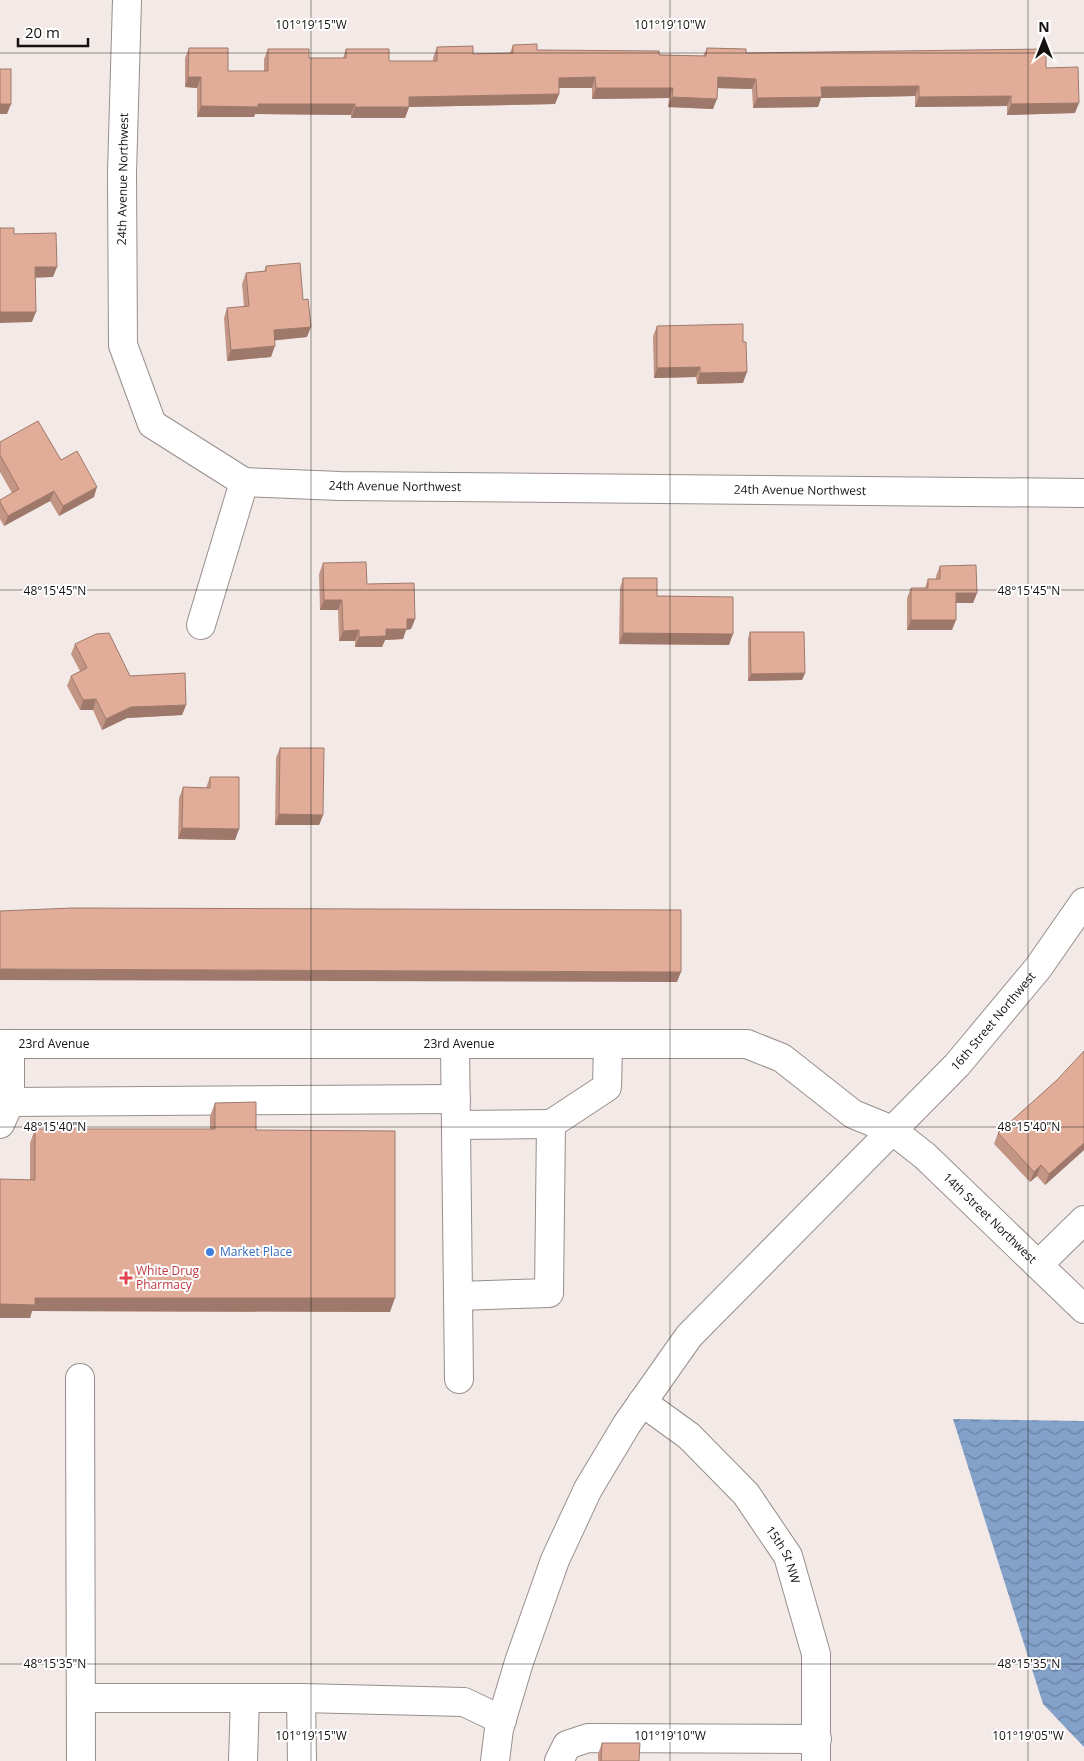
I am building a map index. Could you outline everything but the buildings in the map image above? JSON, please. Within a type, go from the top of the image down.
[{"type":"street","name":"24th Avenue Northwest","points":[[126,0],[122,173],[123,345],[152,424],[244,482],[340,486],[1084,493]]},
{"type":"street","points":[[201,625],[244,482]]},
{"type":"street","name":"16th Street Northwest","points":[[495,1761],[502,1720],[519,1662],[555,1560],[588,1489],[642,1402],[688,1336],[964,1057],[1038,968],[1084,902]]},
{"type":"street","points":[[5,1044],[5,1113],[456,1112],[551,1124],[607,1087],[608,1046]]},
{"type":"street","name":"23rd Avenue","points":[[5,1044],[608,1046],[747,1044],[782,1058],[853,1114],[892,1130]]},
{"type":"street","points":[[456,1045],[459,1379]]},
{"type":"street","points":[[458,1296],[549,1293],[551,1124]]},
{"type":"street","name":"14th Street Northwest","points":[[892,1130],[925,1156],[1084,1309]]},
{"type":"street","points":[[1038,1265],[1084,1220]]},
{"type":"street","points":[[80,1378],[81,1761]]},
{"type":"street","name":"15th St NW","points":[[642,1402],[689,1436],[746,1494],[788,1556],[816,1654],[816,1750]]},
{"type":"street","points":[[82,1698],[301,1698],[464,1702],[502,1720]]},
{"type":"street","points":[[243,1761],[245,1698]]},
{"type":"street","points":[[301,1698],[302,1761]]},
{"type":"street","points":[[558,1761],[567,1745],[588,1738],[720,1750],[816,1750]]},
{"type":"water","points":[[953,1419],[1084,1421],[1084,1747],[1043,1704]]},
{"type":"place","name":"Market Place","points":[[210,1252]]},
{"type":"place","name":"White Drug Pharmacy","points":[[126,1278]]}]
